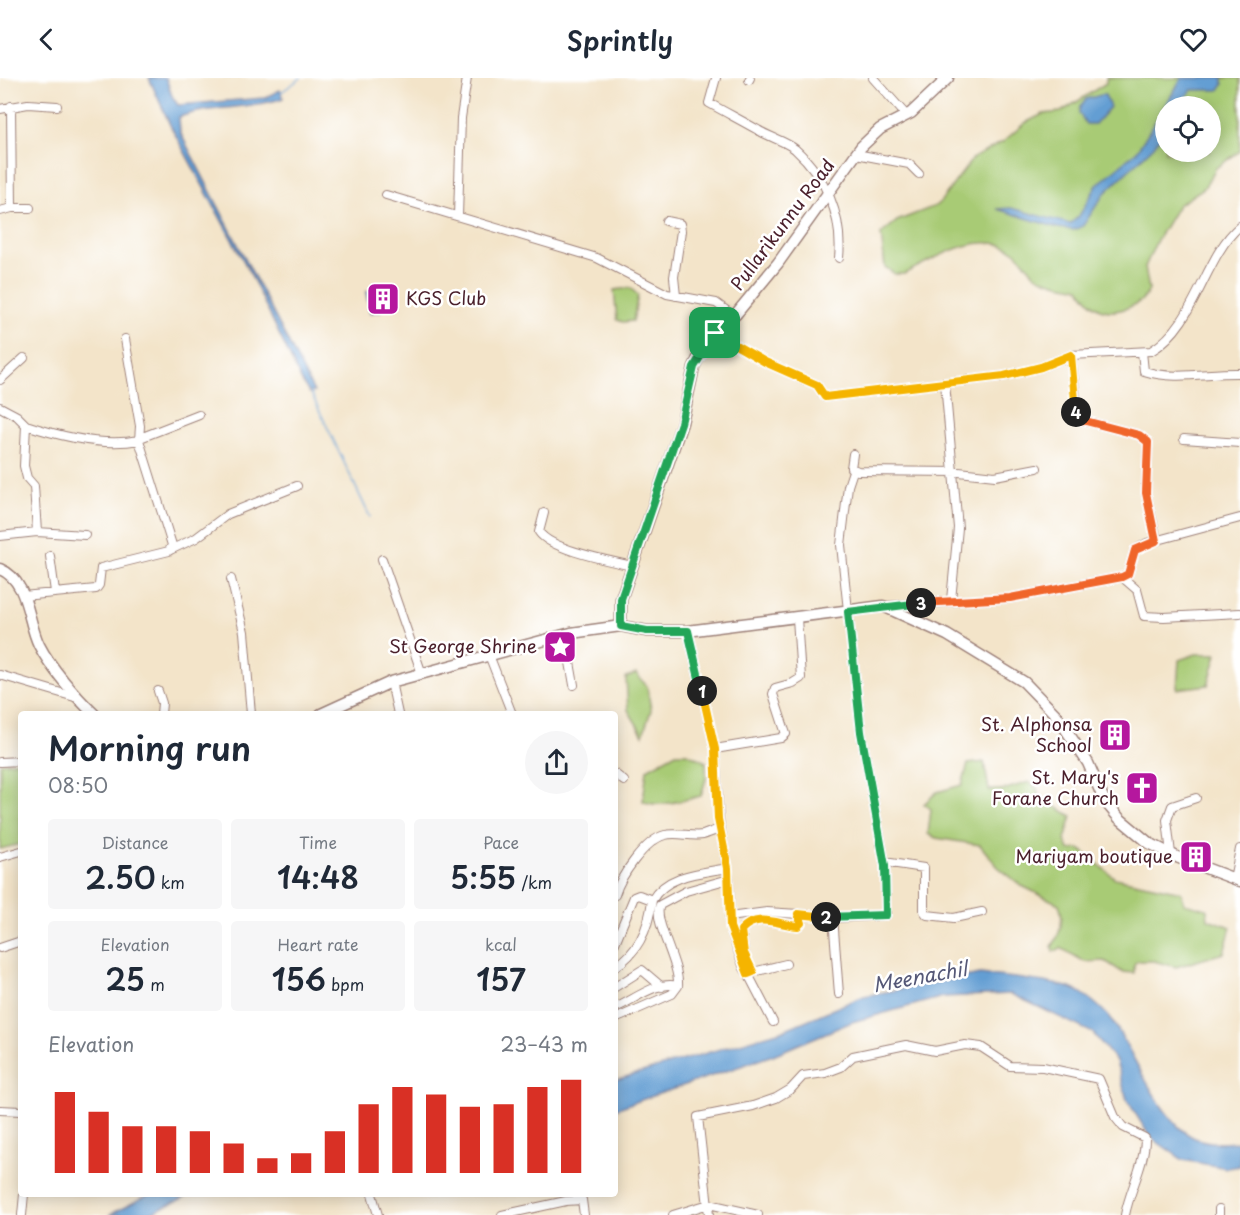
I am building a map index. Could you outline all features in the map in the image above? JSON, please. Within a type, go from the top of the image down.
[{"type":"main road","name":"Pullarikunnu Road","points":[[621,626],[621,599],[681,423],[694,367],[715,333],[734,316],[778,263],[856,154],[880,129],[906,116],[943,80]]},
{"type":"main road","points":[[0,569],[12,577],[23,596],[40,645],[91,711]]},
{"type":"main road","points":[[328,711],[391,682],[565,634],[621,626],[647,631],[688,631],[883,606],[947,635],[992,660],[1023,682],[1057,716],[1088,763],[1104,800],[1119,818],[1149,843],[1170,854],[1237,880]]},
{"type":"street","points":[[458,216],[461,118],[467,78]]},
{"type":"street","points":[[716,78],[709,103],[793,147],[819,174],[829,193],[841,241],[839,258]]},
{"type":"street","points":[[873,78],[906,116]]},
{"type":"street","points":[[0,109],[11,106],[48,104],[57,106]]},
{"type":"street","points":[[11,106],[12,208]]},
{"type":"street","points":[[856,154],[909,164],[919,174]]},
{"type":"street","points":[[386,195],[597,258],[650,286],[676,296],[716,303],[734,316]]},
{"type":"street","points":[[0,211],[30,208]]},
{"type":"street","points":[[666,221],[680,224],[681,231],[674,277],[676,296]]},
{"type":"street","points":[[715,333],[765,362],[817,385],[825,397],[1004,376],[1041,367],[1071,355],[1142,352],[1156,349],[1177,327],[1222,249],[1240,226]]},
{"type":"street","points":[[125,339],[139,439],[170,535],[172,545],[170,550]]},
{"type":"street","points":[[1142,352],[1144,371],[1157,375],[1196,377],[1209,372],[1240,373]]},
{"type":"street","points":[[1071,355],[1078,419],[1139,435],[1148,442],[1146,493],[1156,541]]},
{"type":"street","points":[[0,380],[24,358]]},
{"type":"street","points":[[945,383],[958,528],[951,600]]},
{"type":"street","points":[[0,407],[18,416],[26,425],[60,436],[116,443],[139,439],[199,415]]},
{"type":"street","points":[[26,425],[24,465],[27,478],[34,486],[37,532]]},
{"type":"street","points":[[1184,439],[1240,443]]},
{"type":"street","points":[[729,917],[767,912],[833,917],[885,916],[884,862],[861,732],[841,545],[848,486],[853,471],[853,454]]},
{"type":"street","points":[[853,471],[953,472],[995,476],[1037,468]]},
{"type":"street","points":[[23,596],[96,589],[99,585],[101,568],[170,550],[196,538],[228,514],[297,486]]},
{"type":"street","points":[[544,513],[539,532],[543,538],[564,547],[632,566]]},
{"type":"street","points":[[883,606],[1019,596],[1122,577],[1128,574],[1135,550],[1156,541],[1240,519]]},
{"type":"street","points":[[0,536],[37,532],[85,535]]},
{"type":"street","points":[[50,556],[55,592]]},
{"type":"street","points":[[382,559],[422,674]]},
{"type":"street","points":[[1122,577],[1137,590],[1144,616],[1240,613]]},
{"type":"street","points":[[231,579],[245,640],[251,711]]},
{"type":"street","points":[[715,749],[781,738],[786,734],[773,694],[775,688],[801,678],[797,618]]},
{"type":"street","points":[[688,631],[715,749],[721,828],[729,879],[729,917],[750,973],[773,1022]]},
{"type":"street","points":[[565,634],[574,685]]},
{"type":"street","points":[[489,655],[511,711]]},
{"type":"street","points":[[0,675],[79,698]]},
{"type":"street","points":[[391,682],[397,711]]},
{"type":"street","points":[[158,691],[162,703],[161,711]]},
{"type":"street","points":[[0,762],[18,761]]},
{"type":"street","points":[[618,776],[624,781]]},
{"type":"street","points":[[1170,854],[1167,820],[1172,806],[1196,798]]},
{"type":"street","points":[[618,890],[627,870],[660,837],[702,835],[721,828]]},
{"type":"street","points":[[1237,880],[1240,849]]},
{"type":"street","points":[[0,857],[18,852]]},
{"type":"street","points":[[884,862],[924,867],[924,911],[927,915],[954,918],[982,912]]},
{"type":"street","points":[[618,1018],[672,994],[670,962],[652,913],[652,900],[664,886],[679,878],[728,868]]},
{"type":"street","points":[[670,986],[676,966],[657,908],[686,891],[729,879]]},
{"type":"street","points":[[618,936],[634,897],[639,896],[652,900]]},
{"type":"street","points":[[618,964],[638,946],[652,913]]},
{"type":"street","points":[[750,973],[741,930],[747,924],[765,920],[798,926],[801,923],[798,914]]},
{"type":"street","points":[[833,917],[839,994]]},
{"type":"street","points":[[0,948],[18,942]]},
{"type":"street","points":[[750,973],[786,964]]},
{"type":"street","points":[[618,985],[642,970],[670,986]]},
{"type":"street","points":[[618,1006],[649,990],[670,986]]},
{"type":"street","points":[[709,1215],[698,1117],[753,1106],[776,1098],[791,1089],[803,1076],[825,1073],[841,1067],[853,1056],[906,1045],[934,1051],[965,1045],[981,1047],[1010,1066],[1043,1067],[1099,1079],[1115,1117],[1123,1127],[1145,1138],[1140,1168],[1128,1197],[1125,1215]]},
{"type":"street","points":[[0,1110],[18,1111]]},
{"type":"street","points":[[22,1215],[24,1197]]},
{"type":"street","points":[[373,1197],[378,1215]]},
{"type":"street","points":[[502,1215],[566,1201],[582,1200],[584,1215]]},
{"type":"street","points":[[673,1215],[709,1204],[758,1215]]},
{"type":"green space","points":[[1106,78],[1240,78],[1240,151],[1216,168],[1204,188],[1178,205],[1157,240],[1145,267],[1149,290],[1141,301],[1121,310],[1100,309],[1091,303],[1080,288],[1041,278],[1014,251],[1001,245],[987,243],[958,248],[904,274],[895,274],[885,267],[881,234],[897,221],[938,205],[973,158],[1003,142],[1025,123],[1043,114],[1061,112],[1106,83]]},
{"type":"green space","points":[[630,288],[638,295],[633,321],[623,322],[617,320],[614,290]]},
{"type":"green space","points":[[1196,654],[1217,654],[1208,685],[1177,689],[1179,660]]},
{"type":"green space","points":[[636,674],[647,686],[651,710],[643,735],[628,710],[626,678]]},
{"type":"green space","points":[[676,753],[687,753],[706,762],[706,779],[701,796],[664,804],[643,801],[647,769]]},
{"type":"green space","points":[[18,761],[18,845],[0,849],[0,763]]},
{"type":"green space","points":[[984,762],[989,790],[1003,790],[1029,782],[1037,788],[1039,797],[1072,816],[1065,840],[1069,850],[1080,849],[1115,878],[1181,892],[1184,903],[1207,909],[1208,919],[1231,927],[1224,953],[1176,967],[1154,961],[1138,961],[1134,964],[1134,973],[1122,972],[1105,961],[1085,962],[1061,948],[1053,952],[1052,947],[1062,921],[1059,904],[1022,886],[998,867],[980,845],[936,838],[928,834],[931,809],[924,804],[937,792],[962,785],[968,764]]},
{"type":"water","points":[[149,78],[166,78],[172,96],[178,105],[264,98],[280,90],[283,98],[270,102],[192,113],[179,117],[180,132],[314,392],[309,393],[301,380],[250,273],[170,125]]},
{"type":"water","points":[[1182,78],[1223,78],[1223,85],[1219,90],[1192,90],[1187,96],[1171,96]]},
{"type":"water","points":[[1105,95],[1110,107],[1095,124],[1086,124],[1079,113],[1080,106],[1086,99]]},
{"type":"water","points":[[1155,122],[1154,146],[1104,194],[1083,226],[1074,230],[1058,228],[997,209],[1011,208],[1070,224],[1079,216],[1097,185],[1137,151]]},
{"type":"water","points":[[377,289],[381,311],[370,313],[366,292]]},
{"type":"water","points":[[980,974],[1049,983],[1075,990],[1087,997],[1113,1022],[1159,1103],[1171,1118],[1183,1130],[1200,1140],[1217,1143],[1240,1142],[1240,1166],[1227,1168],[1183,1160],[1150,1137],[1127,1100],[1116,1061],[1093,1033],[1011,994],[943,997],[852,1022],[773,1055],[618,1108],[618,1079],[781,1031],[864,996]]},
{"type":"water","points":[[144,1197],[186,1197],[146,1215],[109,1215]]},
{"type":"waterway","points":[[280,93],[301,78]]},
{"type":"waterway","points":[[311,393],[370,517]]},
{"type":"place","name":"KGS Club","points":[[383,299]]},
{"type":"place","name":"St George Shrine","points":[[560,647]]},
{"type":"place","name":"St. Alphonsa School","points":[[1115,735]]},
{"type":"place","name":"St. Mary's Forane Church","points":[[1142,788]]},
{"type":"place","name":"Mariyam boutique","points":[[1196,857]]},
{"type":"route","points":[[715,333],[765,362],[817,385],[825,397],[1004,376],[1041,367],[1071,355],[1078,419],[1139,435],[1148,442],[1146,493],[1156,541],[1135,550],[1128,574],[1122,577],[1010,598],[951,600],[883,606],[848,612],[861,732],[867,769],[872,783],[885,866],[886,915],[884,917],[836,918],[798,914],[801,917],[801,923],[798,926],[765,920],[747,924],[741,930],[744,953],[753,972],[748,974],[730,927],[729,879],[718,819],[715,749],[688,631],[647,631],[621,626],[621,599],[681,423],[694,367],[702,350],[715,333]]},
{"type":"water label","name":"Meenachil","points":[[920,977]]}]
